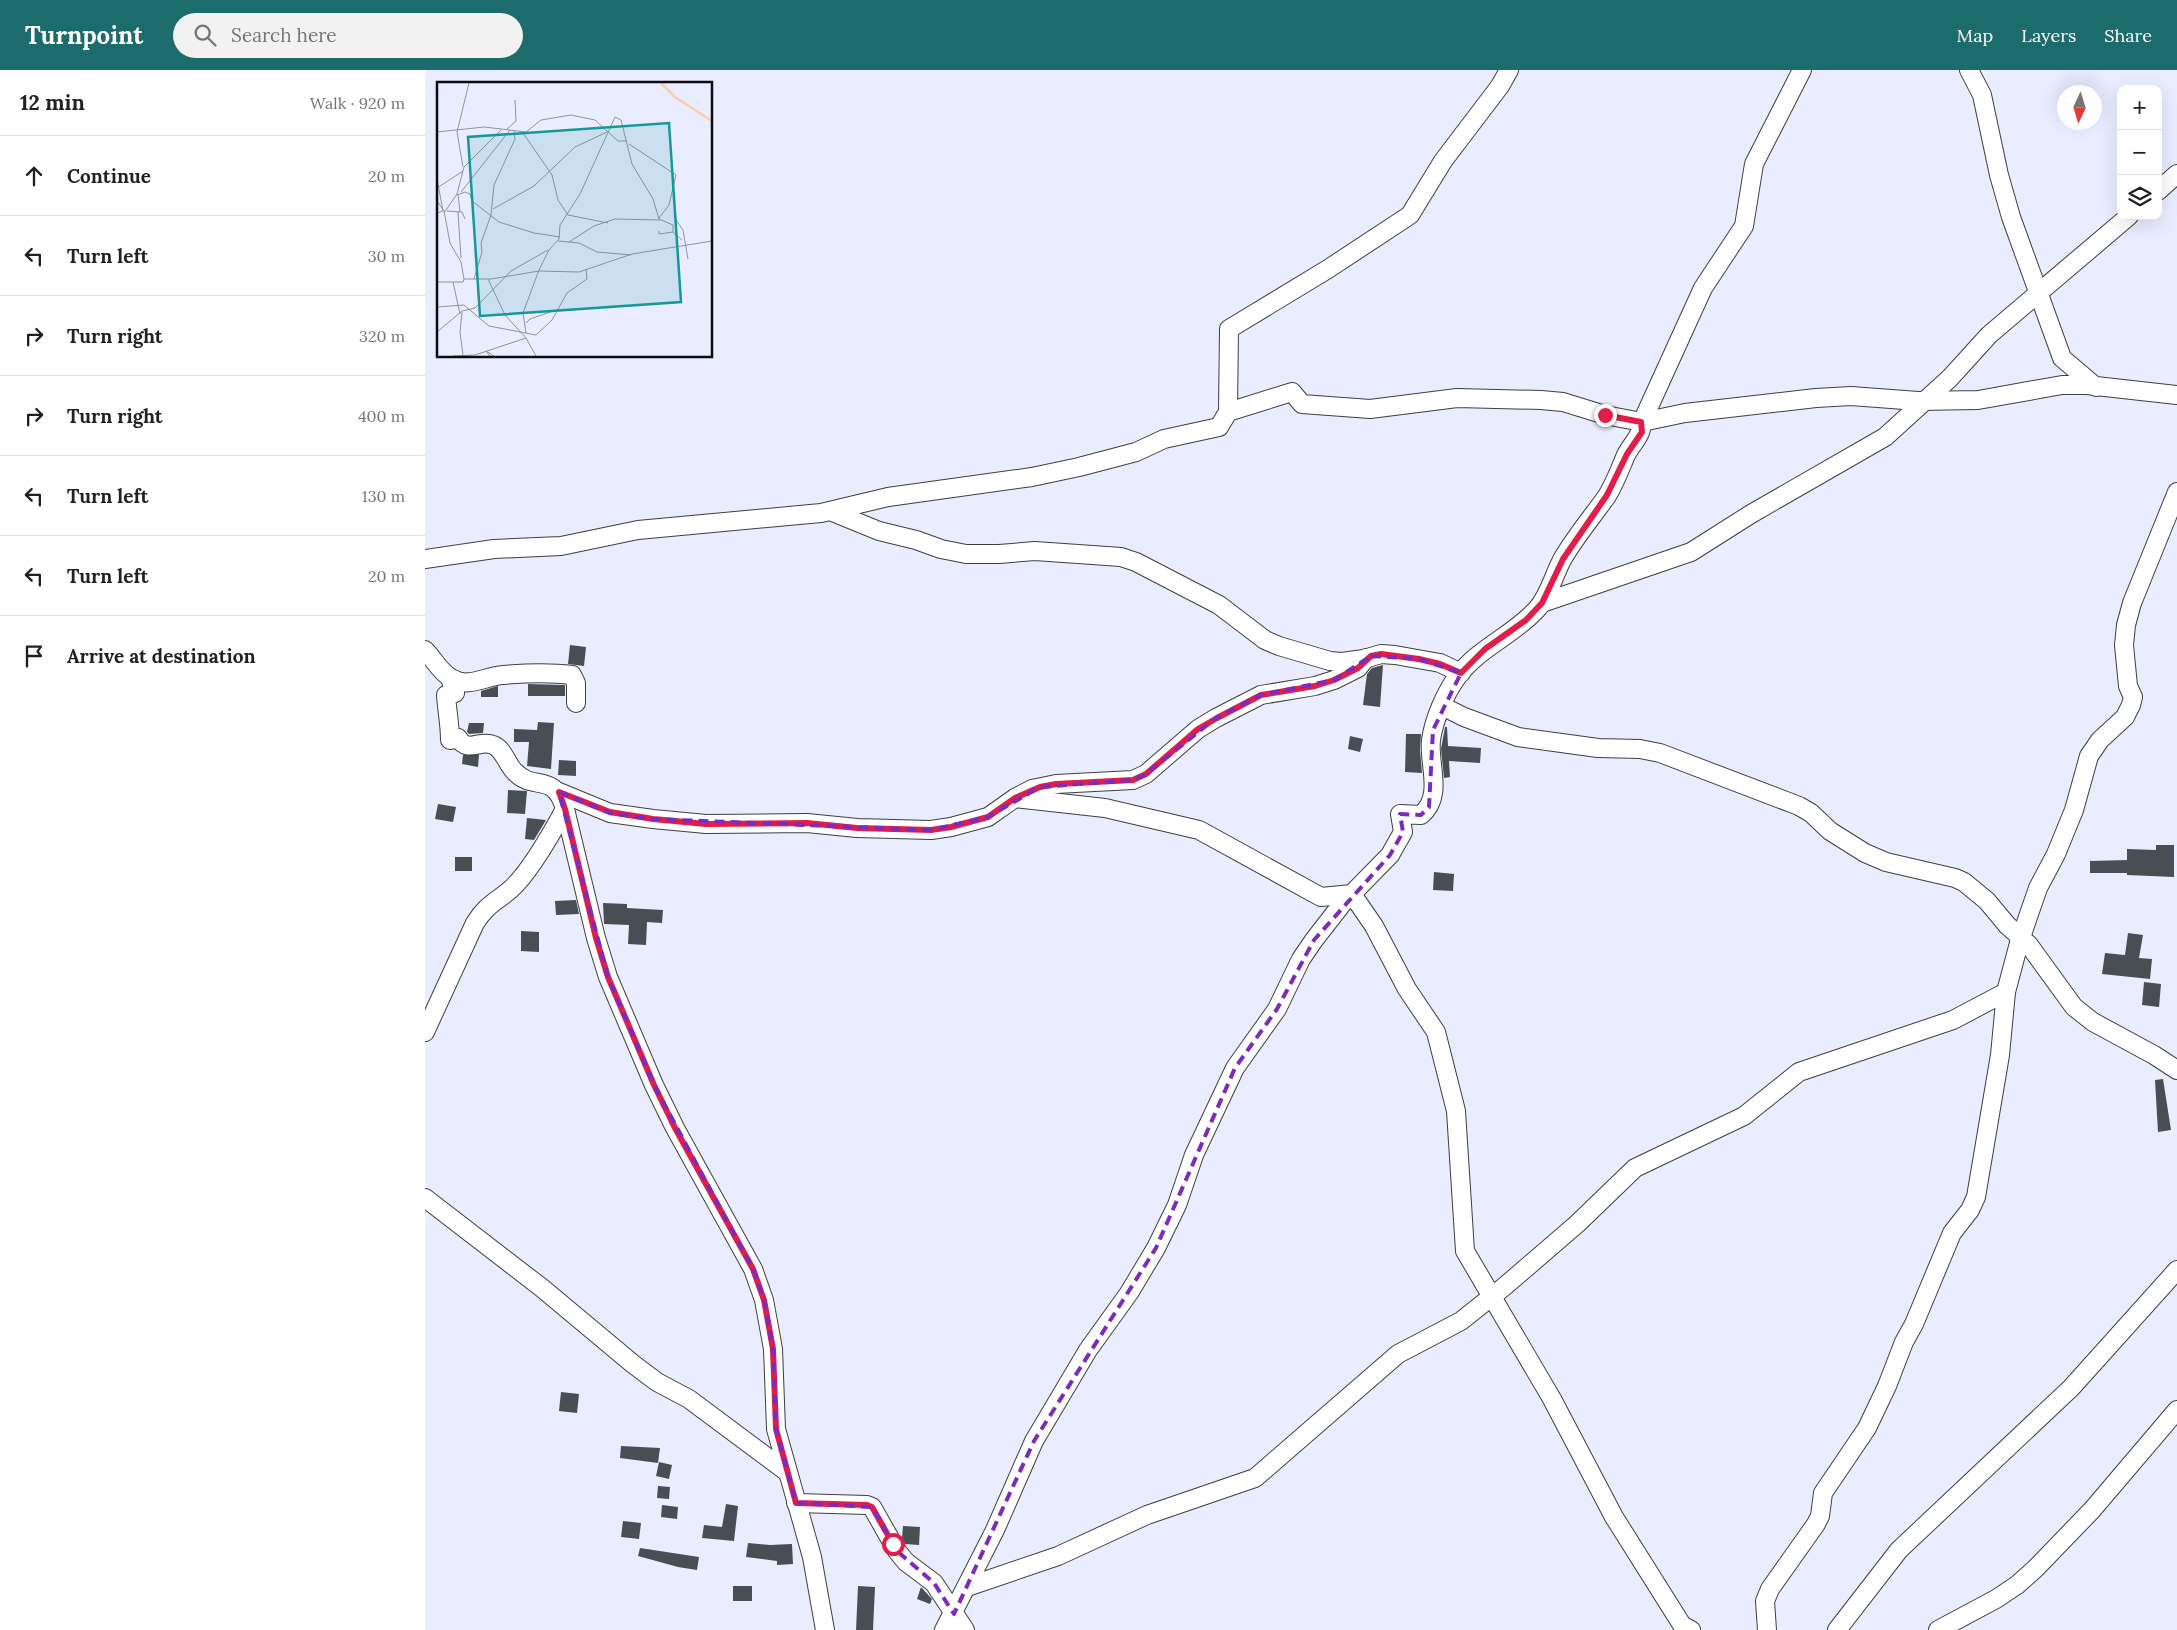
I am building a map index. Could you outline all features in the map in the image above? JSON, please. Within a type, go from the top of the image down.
[{"type":"street","points":[[425,560],[494,549],[561,546],[638,530],[792,517],[830,511],[888,498],[1032,477],[1079,467],[1136,452],[1164,439],[1219,427],[1228,412],[1229,329],[1328,269],[1410,215],[1443,161],[1507,73],[1525,70]]},
{"type":"street","points":[[944,1630],[954,1614],[995,1530],[1034,1440],[1089,1350],[1129,1293],[1157,1248],[1177,1205],[1194,1156],[1235,1068],[1277,1009],[1301,959],[1314,940],[1352,894],[1390,855],[1403,832],[1400,814],[1421,815],[1429,807],[1432,798],[1434,771],[1431,741],[1447,692],[1461,673],[1485,649],[1526,620],[1542,603],[1563,559],[1611,488],[1627,454],[1642,432],[1641,422],[1703,288],[1744,226],[1754,164],[1802,70]]},
{"type":"street","points":[[1969,70],[1982,95],[1999,175],[2009,208],[2062,358],[2096,387]]},
{"type":"street","points":[[2162,187],[2177,174]]},
{"type":"street","points":[[1542,603],[1691,552],[1751,514],[1885,437],[1950,378],[1989,335],[2124,220]]},
{"type":"street","points":[[1228,412],[1292,392],[1302,404],[1355,409],[1371,409],[1457,398],[1541,400],[1563,402],[1605,415],[1641,422],[1685,413],[1816,398],[1851,396],[1925,400],[1978,400],[2061,385],[2177,395]]},
{"type":"street","points":[[1767,1630],[1765,1600],[1770,1589],[1816,1524],[1820,1516],[1823,1493],[1867,1428],[1887,1386],[1904,1342],[1915,1324],[1952,1234],[1970,1210],[1976,1197],[2000,1055],[2006,992],[2021,937],[2038,888],[2056,854],[2074,810],[2089,756],[2101,740],[2125,717],[2131,706],[2133,697],[2129,686],[2124,645],[2127,626],[2133,603],[2177,492]]},
{"type":"street","points":[[830,511],[879,531],[916,540],[941,549],[966,554],[1035,551],[1121,557],[1137,562],[1219,604],[1265,640],[1279,646],[1330,661],[1342,662],[1381,654],[1395,655],[1440,664],[1461,673]]},
{"type":"street","points":[[425,650],[451,678],[455,693],[446,695],[450,721],[450,740],[458,738],[468,747],[493,744],[498,748],[517,775],[552,786],[559,792],[610,812],[653,819],[706,824],[807,823],[838,827],[931,830],[951,827],[988,817],[1015,798],[1032,789],[1056,784],[1133,780],[1146,774],[1198,729],[1217,718],[1261,695],[1315,686],[1334,680],[1358,668],[1366,658]]},
{"type":"street","points":[[451,678],[478,682],[490,677],[503,675],[572,675],[576,683],[576,703]]},
{"type":"street","points":[[1442,706],[1471,720],[1518,737],[1598,748],[1640,749],[1660,754],[1783,799],[1811,813],[1830,831],[1865,853],[1886,862],[1955,878],[1964,882],[1987,901],[2007,925],[2042,960],[2074,1006],[2093,1022],[2154,1055],[2177,1070]]},
{"type":"street","points":[[559,792],[565,809],[596,938],[608,977],[654,1085],[675,1128],[753,1269],[761,1292],[769,1321],[773,1349],[776,1429],[812,1557],[825,1630]]},
{"type":"street","points":[[1015,798],[1105,808],[1199,830],[1321,897],[1352,894]]},
{"type":"street","points":[[425,1032],[475,922],[484,909],[511,890],[519,880],[551,834],[565,809]]},
{"type":"street","points":[[1352,894],[1374,926],[1407,989],[1436,1032],[1456,1111],[1465,1251],[1552,1399],[1614,1517],[1682,1625],[1691,1630]]},
{"type":"street","points":[[967,1587],[1058,1556],[1147,1514],[1255,1478],[1397,1354],[1461,1322],[1491,1298],[1577,1224],[1635,1168],[1744,1116],[1799,1072],[1953,1020],[2006,992]]},
{"type":"street","points":[[425,1198],[542,1288],[633,1364],[657,1382],[689,1399],[787,1472]]},
{"type":"street","points":[[1837,1630],[1899,1550],[2071,1388],[2177,1270]]},
{"type":"street","points":[[1938,1630],[1996,1599],[2017,1585],[2035,1569],[2092,1510],[2177,1410]]},
{"type":"street","points":[[796,1503],[867,1505],[872,1507],[897,1552],[906,1562],[934,1583],[965,1630]]},
{"type":"highlighted area","points":[[1371,656],[1419,659],[1461,673],[1433,730],[1429,807],[1421,815],[1400,814],[1403,832],[1390,855],[1314,940],[1277,1009],[1235,1068],[1156,1248],[1034,1441],[954,1614],[934,1583],[897,1551],[872,1507],[796,1503],[776,1429],[773,1349],[764,1300],[753,1269],[654,1085],[608,977],[559,792],[610,813],[653,819],[931,830],[988,817],[1040,787],[1133,780],[1146,774],[1216,718],[1261,695],[1334,680]]},
{"type":"building","points":[[570,645],[586,647],[584,666],[568,664]]},
{"type":"building","points":[[1383,665],[1380,707],[1363,705],[1367,674],[1372,668]]},
{"type":"building","points":[[528,684],[565,685],[565,696],[528,696]]},
{"type":"building","points":[[498,686],[498,697],[481,697],[481,691]]},
{"type":"building","points":[[538,722],[554,723],[551,769],[527,766],[529,742],[514,742],[514,729],[537,730]]},
{"type":"building","points":[[469,723],[484,723],[483,733],[469,734],[467,732]]},
{"type":"building","points":[[1445,727],[1447,727],[1448,746],[1481,748],[1480,763],[1449,761],[1450,777],[1444,778],[1441,749]]},
{"type":"building","points":[[1406,734],[1421,734],[1422,773],[1405,772]]},
{"type":"building","points":[[1350,736],[1363,739],[1360,752],[1348,749]]},
{"type":"building","points":[[463,755],[479,755],[478,767],[462,764]]},
{"type":"building","points":[[559,760],[576,761],[576,776],[558,775]]},
{"type":"building","points":[[508,790],[527,791],[525,814],[507,813]]},
{"type":"building","points":[[438,804],[456,807],[453,822],[435,819]]},
{"type":"building","points":[[527,818],[546,820],[534,840],[525,839]]},
{"type":"building","points":[[2156,845],[2174,845],[2174,877],[2127,875],[2127,873],[2090,873],[2090,861],[2127,860],[2127,849],[2156,850]]},
{"type":"building","points":[[455,857],[472,857],[472,871],[455,871]]},
{"type":"building","points":[[1434,872],[1454,874],[1453,891],[1433,890]]},
{"type":"building","points":[[576,900],[579,914],[556,915],[555,901]]},
{"type":"building","points":[[603,903],[627,904],[627,908],[663,910],[662,923],[647,922],[646,945],[628,944],[629,925],[604,924]]},
{"type":"building","points":[[521,931],[539,932],[539,952],[521,951]]},
{"type":"building","points":[[2128,933],[2143,935],[2139,958],[2152,959],[2150,979],[2102,974],[2105,953],[2125,955]]},
{"type":"building","points":[[2144,982],[2161,984],[2159,1007],[2142,1005]]},
{"type":"building","points":[[2163,1079],[2171,1130],[2158,1132],[2155,1080]]},
{"type":"building","points":[[561,1392],[579,1394],[577,1413],[559,1411]]},
{"type":"building","points":[[621,1446],[660,1448],[658,1463],[620,1458]]},
{"type":"building","points":[[659,1462],[672,1465],[669,1479],[656,1476]]},
{"type":"building","points":[[658,1486],[670,1487],[669,1499],[657,1498]]},
{"type":"building","points":[[726,1504],[738,1506],[734,1541],[702,1538],[704,1525],[722,1527]]},
{"type":"building","points":[[662,1505],[678,1507],[677,1519],[661,1517]]},
{"type":"building","points":[[623,1521],[641,1523],[639,1539],[621,1537]]},
{"type":"building","points":[[903,1526],[920,1527],[919,1545],[905,1544],[902,1538]]},
{"type":"building","points":[[748,1543],[792,1544],[793,1564],[777,1565],[777,1561],[746,1557]]},
{"type":"building","points":[[640,1548],[699,1557],[697,1570],[638,1556]]},
{"type":"building","points":[[733,1586],[752,1586],[752,1601],[733,1601]]},
{"type":"building","points":[[858,1586],[875,1587],[873,1630],[856,1630]]},
{"type":"building","points":[[921,1587],[932,1599],[930,1604],[917,1599]]},
{"type":"route","points":[[893,1544],[872,1507],[867,1505],[796,1503],[776,1429],[773,1349],[764,1300],[753,1269],[740,1243],[675,1128],[654,1085],[608,977],[596,938],[565,809],[559,792],[610,812],[653,819],[706,824],[780,822],[857,828],[931,830],[965,824],[988,817],[1015,798],[1040,787],[1056,784],[1133,780],[1146,774],[1164,760],[1198,729],[1261,695],[1315,686],[1334,680],[1358,668],[1366,658],[1371,656],[1381,654],[1419,659],[1440,664],[1461,673],[1471,661],[1526,620],[1542,603],[1563,559],[1619,475],[1627,454],[1642,432],[1641,422],[1605,415]]}]
